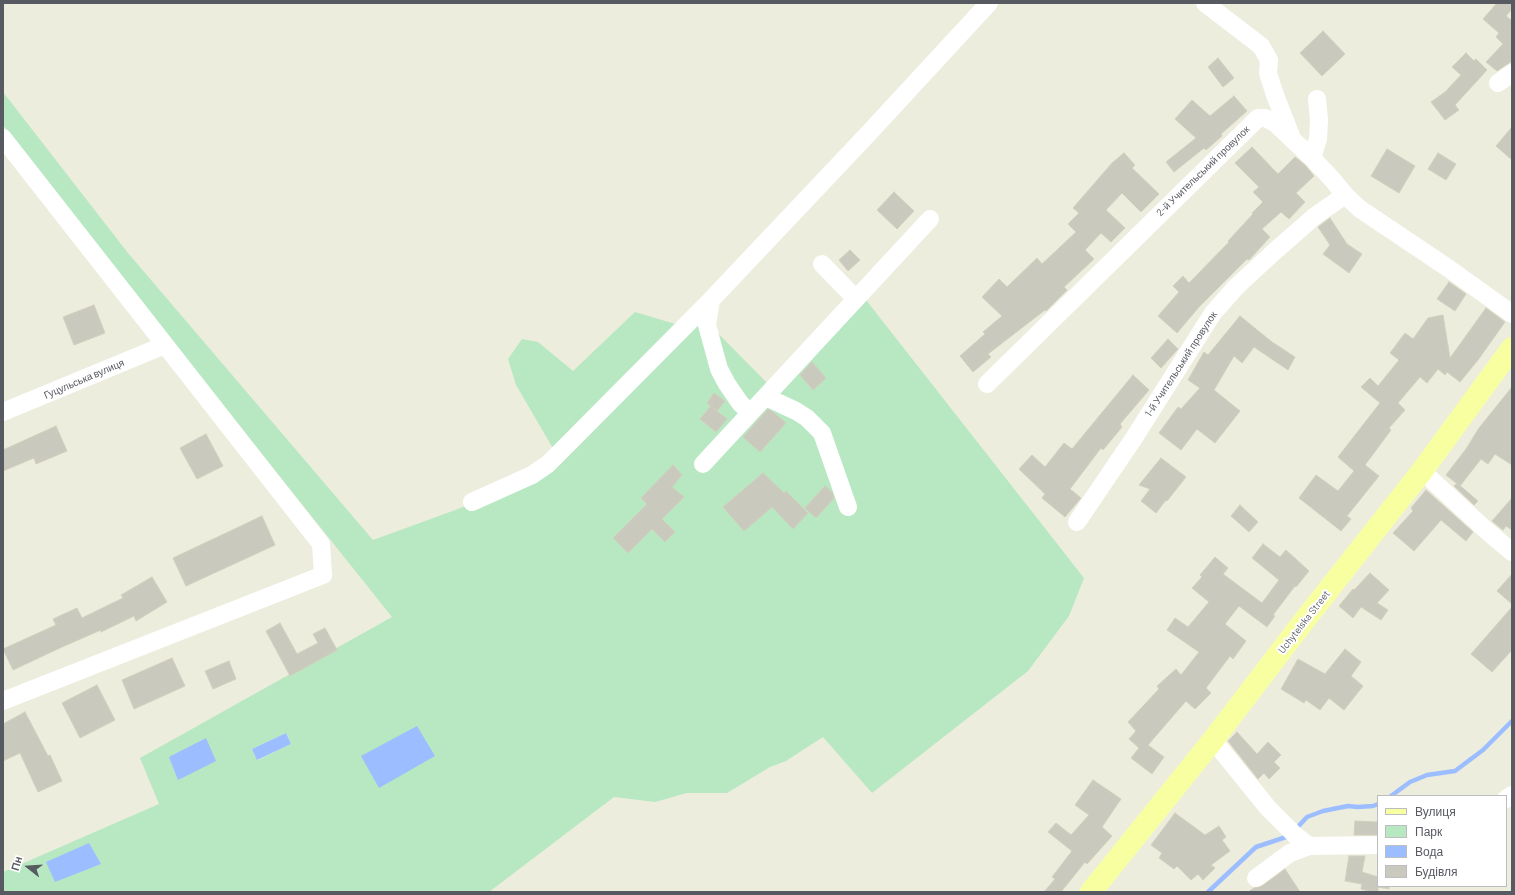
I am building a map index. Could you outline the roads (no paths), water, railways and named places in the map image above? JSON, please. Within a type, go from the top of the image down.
[{"type":"main road","name":"Uchytelska Street","points":[[1091,892],[1213,740],[1307,617],[1422,471],[1512,348]]},
{"type":"street","points":[[472,502],[532,475],[548,464],[711,300],[989,3]]},
{"type":"street","points":[[1205,3],[1261,46],[1269,60],[1268,73],[1292,139]]},
{"type":"street","points":[[1312,158],[1318,139],[1319,120],[1317,99]]},
{"type":"street","name":"2-й Учительський провулок","points":[[987,384],[1258,118],[1265,118],[1275,124],[1312,158],[1345,195],[1370,216],[1448,268],[1512,314]]},
{"type":"street","points":[[3,138],[321,544],[323,575],[3,701]]},
{"type":"street","name":"1-й Учительський провулок","points":[[1077,522],[1138,431],[1213,312],[1236,287],[1280,246],[1315,216],[1345,195]]},
{"type":"street","points":[[703,464],[930,219]]},
{"type":"street","points":[[822,264],[856,299]]},
{"type":"street","points":[[711,300],[708,325],[719,369],[740,403],[750,413]]},
{"type":"street","name":"Гуцульська вулиця","points":[[3,412],[165,345]]},
{"type":"street","points":[[766,397],[801,415],[815,425],[822,433],[848,507]]},
{"type":"street","points":[[1422,471],[1512,552]]},
{"type":"street","points":[[1213,740],[1268,808],[1298,837],[1377,845]]},
{"type":"street","points":[[1256,878],[1290,853],[1298,837]]},
{"type":"water","points":[[417,726],[435,756],[379,788],[361,756]]},
{"type":"water","points":[[286,733],[291,744],[257,760],[252,749]]},
{"type":"water","points":[[206,738],[216,761],[178,780],[169,757]]},
{"type":"water","points":[[89,843],[101,864],[55,882],[46,862]]},
{"type":"waterway","points":[[1392,795],[1410,782],[1427,775],[1455,771],[1483,750],[1512,721]]},
{"type":"waterway","points":[[1295,830],[1307,817],[1323,811],[1348,806],[1358,807],[1377,804]]},
{"type":"waterway","points":[[1208,892],[1256,847],[1286,837],[1289,834]]}]
